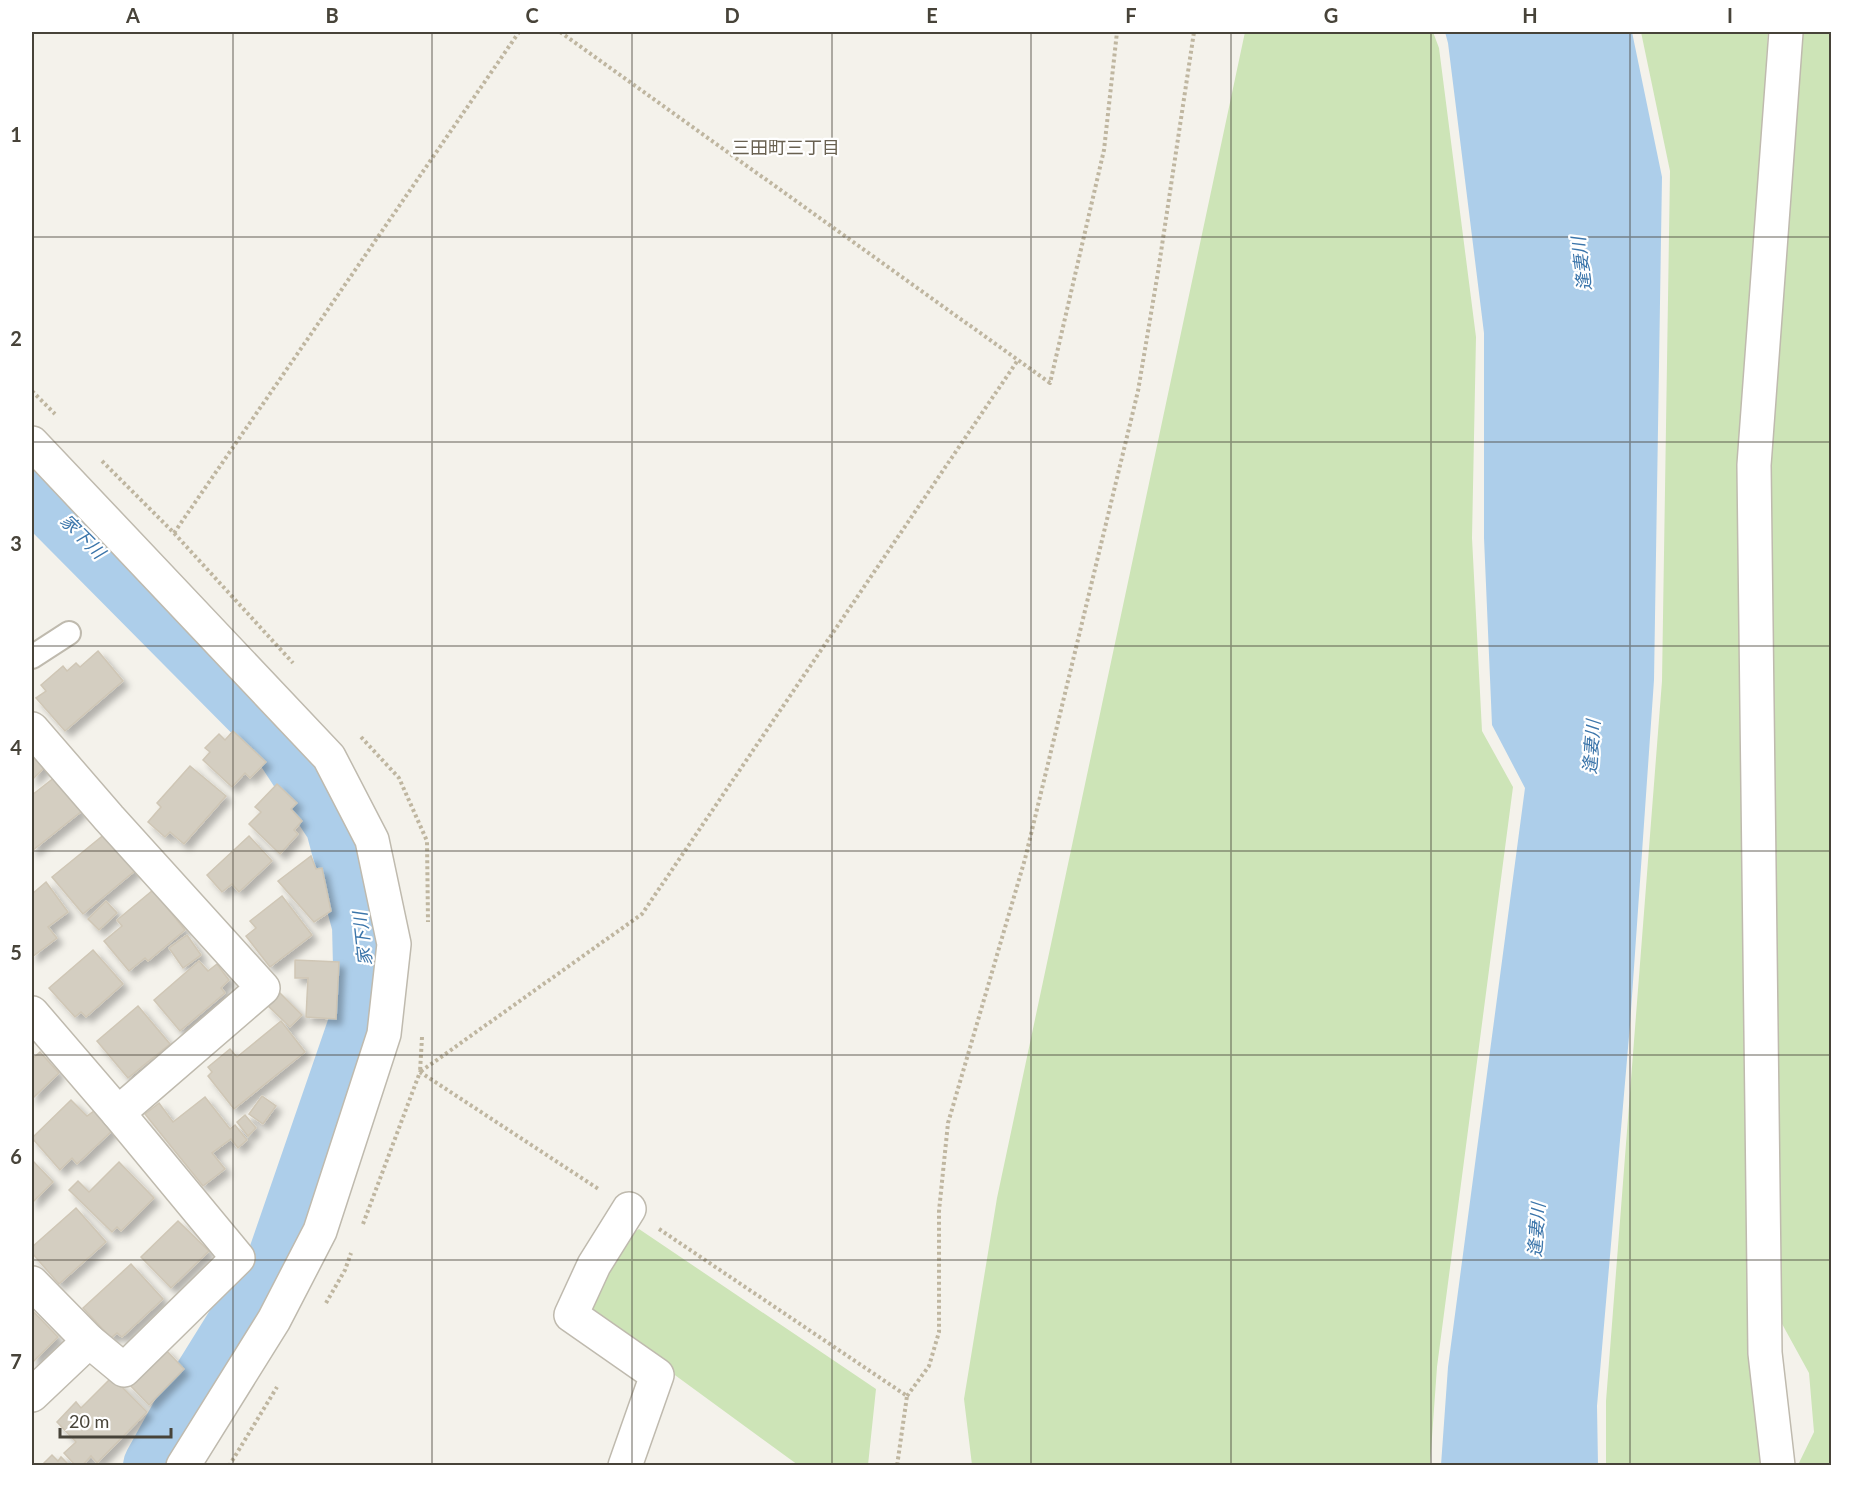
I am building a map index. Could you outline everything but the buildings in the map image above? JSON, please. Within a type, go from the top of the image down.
[{"type":"street","points":[[1778,1466],[1765,1341],[1754,465],[1786,32]]},
{"type":"street","points":[[32,443],[329,757],[372,840],[394,944],[384,1034],[320,1231],[274,1320],[183,1466]]},
{"type":"street","points":[[32,729],[263,988],[118,1113]]},
{"type":"street","points":[[32,1013],[238,1258],[124,1370],[89,1341],[32,1282]]},
{"type":"street","points":[[625,1466],[657,1375],[571,1315],[594,1265],[629,1209]]},
{"type":"street","points":[[32,1395],[89,1341]]},
{"type":"lane","points":[[32,657],[69,633]]},
{"type":"path","points":[[174,533],[519,32]]},
{"type":"path","points":[[560,32],[1050,383],[1104,150],[1117,32]]},
{"type":"path","points":[[897,1466],[908,1396],[929,1366],[939,1332],[939,1211],[948,1123],[1024,859],[1138,391],[1194,32]]},
{"type":"path","points":[[420,1072],[642,914],[1018,360]]},
{"type":"path","points":[[32,391],[56,415]]},
{"type":"path","points":[[98,457],[174,533],[294,664]]},
{"type":"path","points":[[359,734],[399,778],[427,841],[428,925]]},
{"type":"path","points":[[420,1072],[423,1027]]},
{"type":"path","points":[[420,1072],[908,1396]]},
{"type":"green space","points":[[1245,32],[1433,32],[1439,48],[1476,337],[1472,538],[1482,731],[1513,787],[1437,1367],[1430,1465],[972,1465],[964,1399],[997,1198]]},
{"type":"green space","points":[[1641,32],[1768,32],[1741,489],[1743,927],[1753,1358],[1765,1465],[1606,1466],[1606,1401],[1662,681],[1670,171]]},
{"type":"green space","points":[[1800,32],[1831,32],[1831,1465],[1798,1465],[1814,1432],[1809,1373],[1781,1322],[1770,464]]},
{"type":"green space","points":[[639,1229],[876,1389],[868,1465],[798,1465],[668,1370],[585,1314],[615,1245]]},
{"type":"water","name":"逢妻川","points":[[1445,32],[1632,32],[1662,177],[1654,680],[1630,1025],[1597,1406],[1598,1465],[1441,1465],[1448,1367],[1525,788],[1492,725],[1484,538],[1484,333]]},
{"type":"waterway","name":"家下川","points":[[32,485],[280,735],[338,824],[365,925],[367,1008],[280,1260],[190,1405],[156,1466]]},
{"type":"district","name":"三田町三丁目","points":[[786,147]]}]
